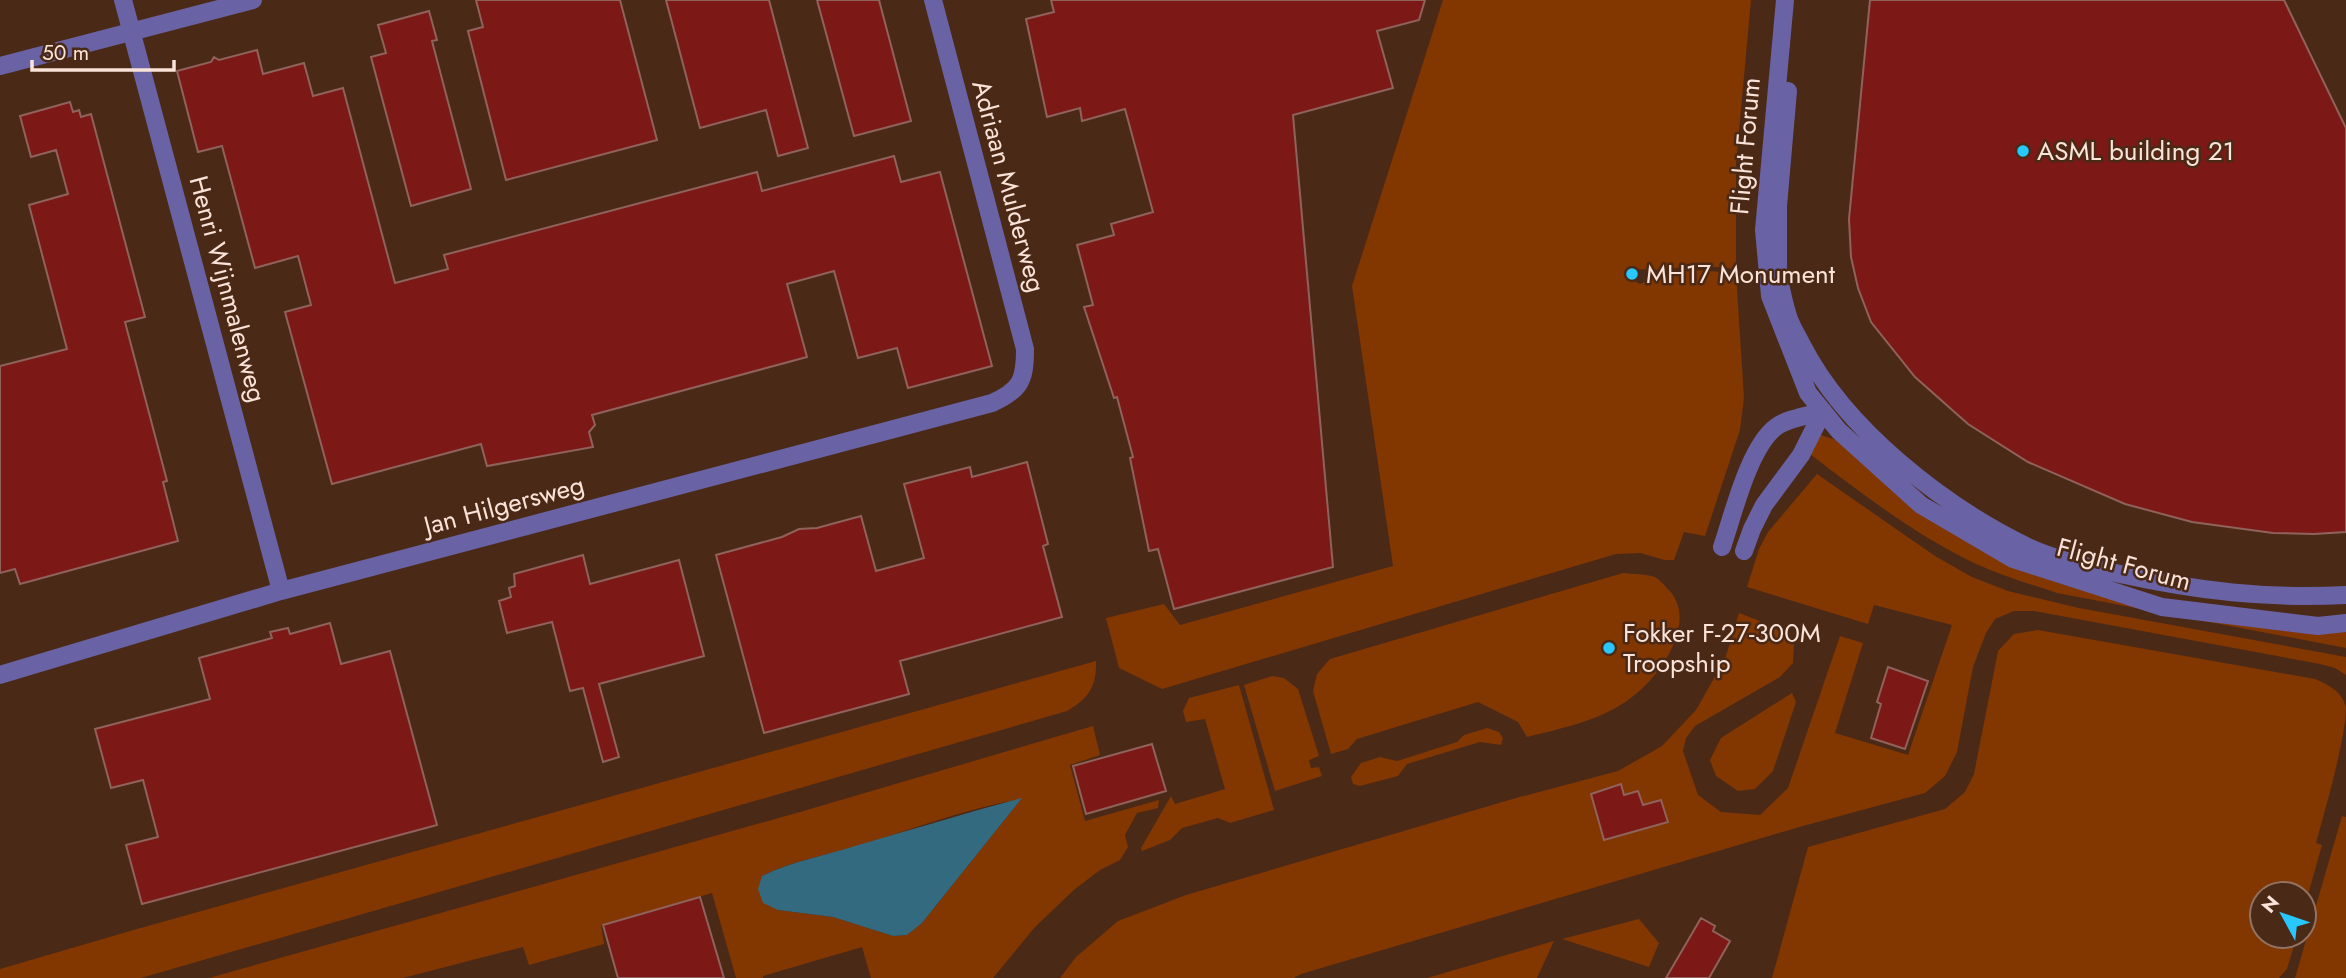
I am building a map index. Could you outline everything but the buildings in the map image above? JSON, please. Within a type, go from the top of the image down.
[{"type":"street","name":"Henri Wijnmalenweg","points":[[123,0],[281,591]]},
{"type":"street","points":[[0,66],[253,0]]},
{"type":"street","name":"Adriaan Mulderweg","points":[[933,0],[1025,349],[1024,375],[1019,385]]},
{"type":"street","name":"Flight Forum","points":[[1784,0],[1764,230],[1770,296],[1808,393],[1839,431],[1922,505],[2013,559],[2162,607],[2318,626],[2346,624]]},
{"type":"street","name":"Flight Forum","points":[[1788,318],[1780,280],[1777,206],[1796,0]]},
{"type":"street","points":[[1770,296],[1780,280]]},
{"type":"street","name":"Flight Forum","points":[[1770,296],[1788,318],[1810,360],[1838,400],[1874,440],[1915,476],[2029,547],[2082,565],[2222,593],[2346,595]]},
{"type":"street","name":"Jan Hilgersweg","points":[[0,675],[281,591],[992,403],[1008,396],[1019,385]]},
{"type":"street","points":[[1722,547],[1747,472],[1769,434],[1777,425],[1823,411]]},
{"type":"street","points":[[1744,551],[1764,505],[1801,455],[1823,411]]},
{"type":"street","name":"Flight Forum","points":[[1994,527],[2013,559]]},
{"type":"street","name":"Flight Forum","points":[[2013,559],[2047,554]]},
{"type":"street","name":"Flight Forum","points":[[2222,593],[2264,620]]},
{"type":"street","name":"Flight Forum","points":[[2264,620],[2313,596]]},
{"type":"shaded area","points":[[1443,0],[1751,0],[1736,164],[1736,269],[1696,265],[1662,270],[1632,269],[1627,273],[1628,278],[1640,284],[1660,275],[1696,270],[1736,273],[1744,398],[1740,430],[1705,536],[1684,532],[1674,560],[1640,553],[1616,554],[1162,689],[1119,668],[1106,618],[1164,604],[1180,625],[1393,566],[1352,286]]},
{"type":"shaded area","points":[[1821,435],[1836,440],[2021,569],[2127,603],[2346,630],[2346,648],[2057,593],[1986,568],[1954,553],[1911,527],[1810,454]]},
{"type":"shaded area","points":[[1817,474],[1935,556],[1972,577],[2008,591],[2079,608],[2346,657],[2346,675],[2335,668],[2320,664],[2034,611],[2014,611],[1995,619],[1986,633],[1973,667],[1957,752],[1945,776],[1925,793],[1803,826],[1294,978],[1060,978],[1076,957],[1118,921],[1186,895],[1516,798],[1618,771],[1662,746],[1696,710],[1725,659],[1739,613],[1788,637],[1794,643],[1793,663],[1780,677],[1695,726],[1686,738],[1683,751],[1698,795],[1721,812],[1760,815],[1788,788],[1840,636],[1863,643],[1835,733],[1908,755],[1952,625],[1874,605],[1868,624],[1747,587],[1759,549],[1768,532]]},
{"type":"shaded area","points":[[1623,573],[1657,578],[1676,601],[1680,615],[1678,631],[1665,661],[1643,688],[1621,705],[1582,722],[1527,737],[1518,722],[1478,702],[1357,739],[1348,749],[1331,754],[1313,691],[1317,674],[1330,659]]},
{"type":"shaded area","points":[[2038,630],[2315,679],[2339,693],[2346,708],[2343,737],[2316,843],[2322,845],[2312,880],[2248,880],[2248,950],[2293,950],[2287,969],[2279,978],[1772,978],[1808,847],[1945,809],[1965,792],[1974,774],[1998,651],[2014,634]]},
{"type":"shaded area","points":[[1096,661],[1095,677],[1090,690],[1081,702],[1067,711],[141,978],[0,978],[0,969],[137,929]]},
{"type":"shaded area","points":[[1272,676],[1284,678],[1298,689],[1319,756],[1309,760],[1311,768],[1319,767],[1322,776],[1275,791],[1244,685]]},
{"type":"shaded area","points":[[1239,685],[1274,810],[1230,823],[1218,818],[1182,828],[1170,840],[1142,851],[1141,848],[1171,796],[1175,804],[1225,789],[1205,719],[1186,722],[1183,711],[1189,698]]},
{"type":"shaded area","points":[[1792,693],[1796,702],[1773,771],[1755,789],[1738,791],[1716,776],[1710,760],[1721,738]]},
{"type":"shaded area","points":[[1093,726],[1100,755],[1070,765],[1085,821],[1159,800],[1158,808],[1137,813],[1125,835],[1128,847],[1120,860],[1100,870],[1075,889],[1035,927],[993,978],[871,978],[862,947],[763,978],[736,978],[712,893],[601,925],[604,944],[529,965],[523,947],[403,978],[209,978],[800,812]],"holes":[[[1021,799],[922,923],[907,935],[893,936],[833,917],[778,910],[762,876],[796,863],[958,814]]]},
{"type":"shaded area","points":[[1487,728],[1499,732],[1503,738],[1501,745],[1480,742],[1407,764],[1398,776],[1360,786],[1353,784],[1351,777],[1361,763],[1380,757],[1397,761],[1457,742],[1464,735]]},
{"type":"shaded area","points":[[2342,816],[2346,817],[2346,978],[2295,978],[2303,950],[2318,950],[2318,899]]},
{"type":"shaded area","points":[[1639,919],[1659,943],[1649,967],[1562,939]]},
{"type":"shaded area","points":[[1554,941],[1537,978],[1427,978]]},
{"type":"water","points":[[1022,798],[922,923],[907,935],[893,936],[833,917],[778,910],[763,903],[758,889],[762,876],[785,866]]},
{"type":"place","name":"ASML building 21","points":[[2023,151]]},
{"type":"place","name":"MH17 Monument","points":[[1632,274]]},
{"type":"place","name":"Fokker F-27-300M Troopship","points":[[1609,648]]}]
